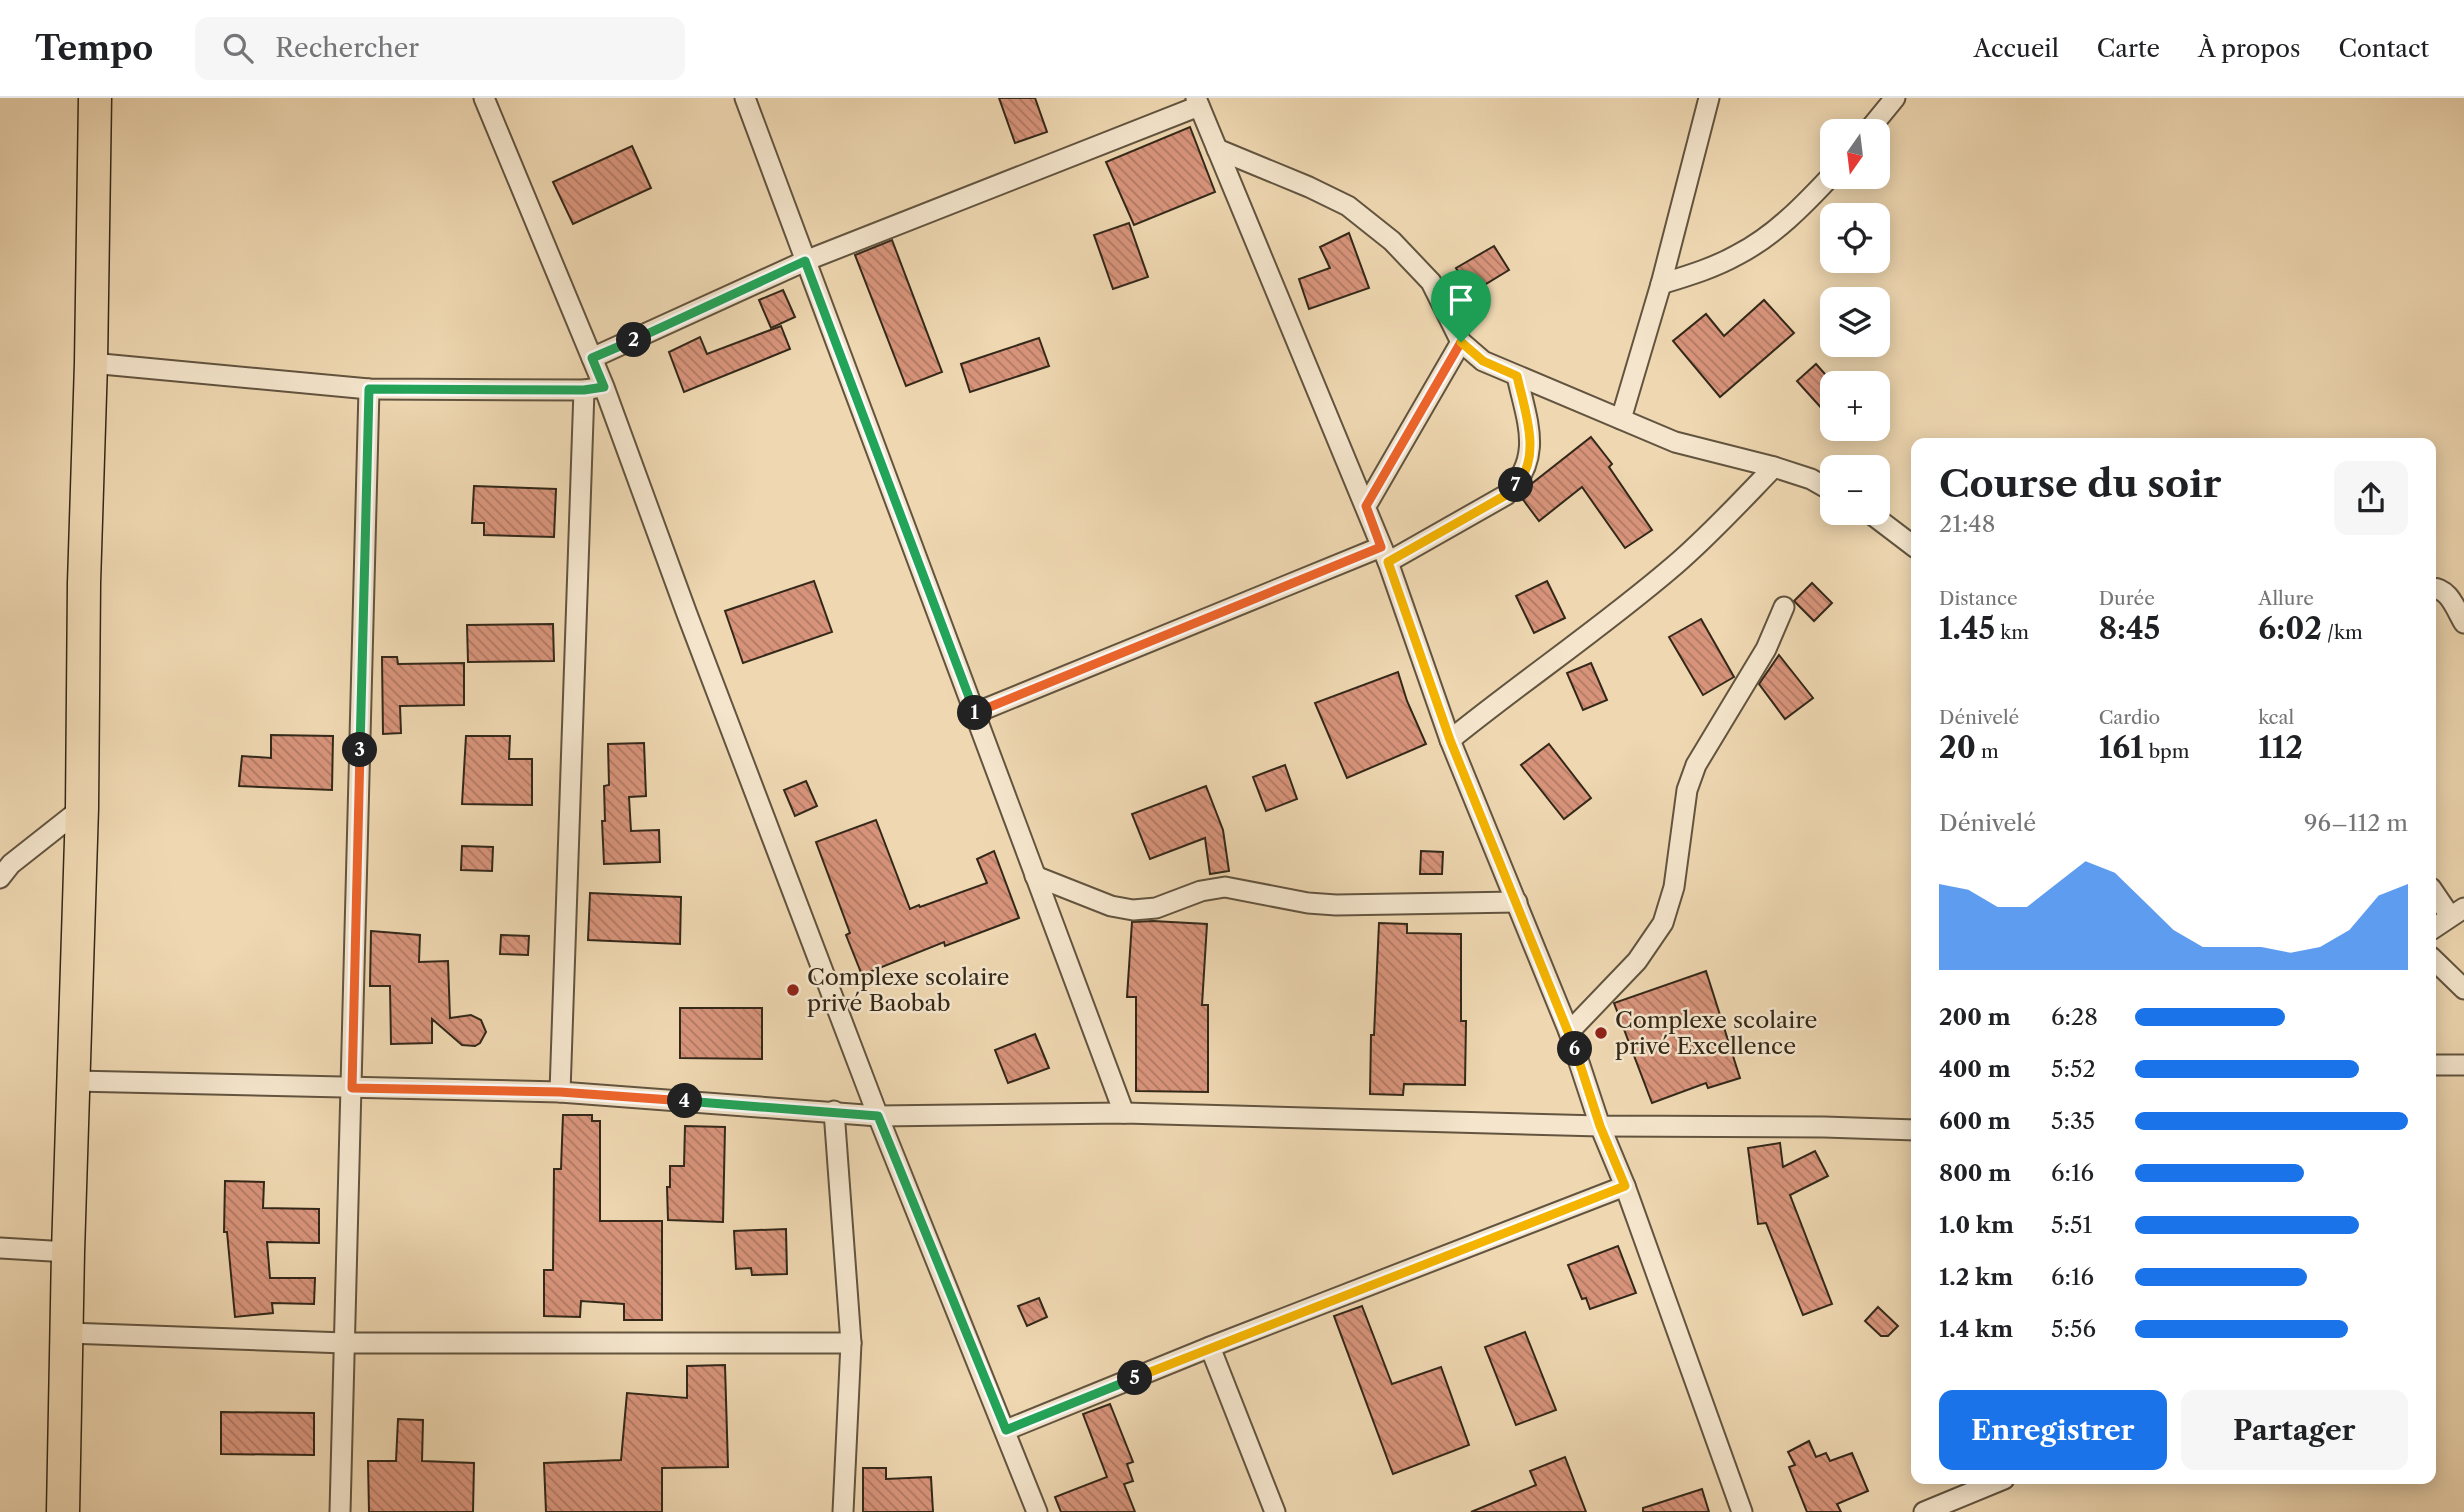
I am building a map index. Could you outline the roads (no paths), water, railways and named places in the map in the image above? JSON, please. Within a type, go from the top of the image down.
[{"type":"main road","points":[[63,1512],[82,808],[84,583],[95,98]]},
{"type":"street","points":[[484,98],[604,387],[687,614],[878,1116],[1037,1512]]},
{"type":"street","points":[[745,98],[1124,1114]]},
{"type":"street","points":[[1621,419],[1661,284],[1709,98]]},
{"type":"street","points":[[1878,119],[1895,98]]},
{"type":"street","points":[[592,358],[805,261],[1197,102],[1366,506],[1450,740],[1569,1032],[1600,1126],[1625,1186],[1742,1512]]},
{"type":"street","points":[[1217,149],[1348,206],[1392,241],[1431,282],[1461,342],[1483,361],[1675,442],[1774,467],[1820,484]]},
{"type":"street","points":[[1661,284],[1700,272],[1738,255],[1787,220],[1820,187]]},
{"type":"street","points":[[1366,506],[1461,342]]},
{"type":"street","points":[[91,363],[369,389],[584,390],[604,387]]},
{"type":"street","points":[[975,713],[1384,555],[1506,495],[1520,481],[1529,459],[1530,436],[1517,376]]},
{"type":"street","points":[[340,1512],[369,389]]},
{"type":"street","points":[[560,1092],[584,390]]},
{"type":"street","points":[[1450,740],[1513,689],[1612,617],[1676,564],[1774,467]]},
{"type":"street","points":[[1886,525],[1911,544]]},
{"type":"street","points":[[2436,588],[2446,594],[2464,623]]},
{"type":"street","points":[[1569,1032],[1637,961],[1663,923],[1674,887],[1687,790],[1696,765],[1766,649],[1784,607]]},
{"type":"street","points":[[0,878],[11,864],[82,808]]},
{"type":"street","points":[[1035,876],[1111,906],[1133,910],[1156,908],[1201,891],[1225,887],[1308,904],[1517,902]]},
{"type":"street","points":[[2436,893],[2457,912],[2436,927]]},
{"type":"street","points":[[2436,962],[2464,989]]},
{"type":"street","points":[[2436,1065],[2464,1065]]},
{"type":"street","points":[[74,1081],[560,1092],[878,1116],[1124,1114],[1600,1126],[1911,1130]]},
{"type":"street","points":[[834,1111],[851,1343],[843,1512]]},
{"type":"street","points":[[1006,1430],[1625,1186]]},
{"type":"street","points":[[0,1248],[68,1252]]},
{"type":"street","points":[[68,1333],[345,1343],[851,1343]]},
{"type":"street","points":[[1210,1348],[1275,1512]]},
{"type":"street","points":[[1924,1512],[1992,1484]]},
{"type":"place","name":"Complexe scolaire privé Baobab","points":[[793,990]]},
{"type":"place","name":"Complexe scolaire privé Excellence","points":[[1601,1033]]}]
